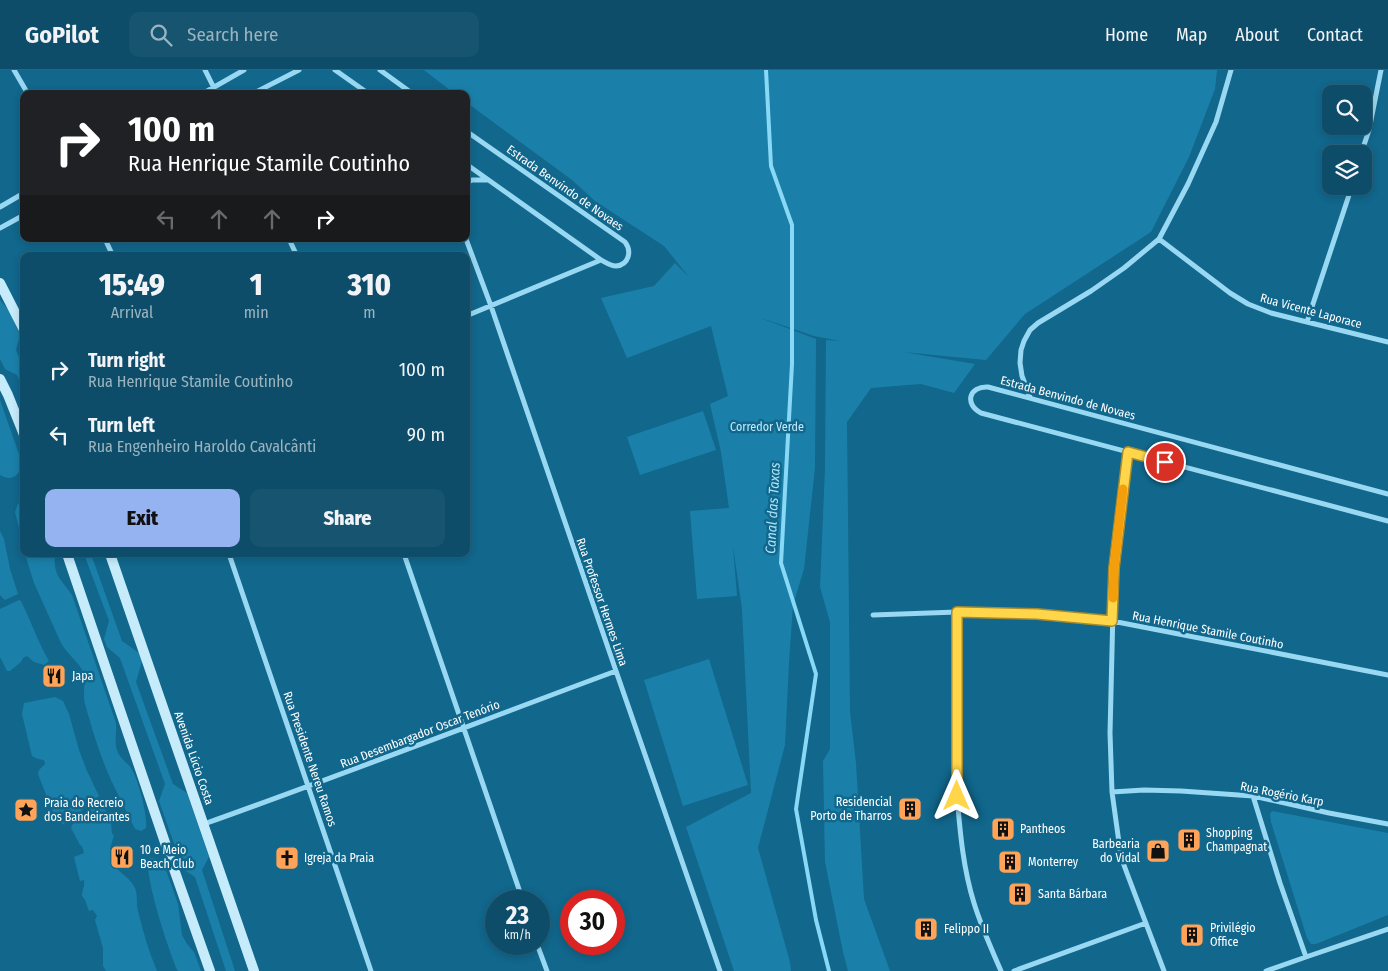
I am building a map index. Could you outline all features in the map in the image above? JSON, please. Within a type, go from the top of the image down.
[{"type":"main road","points":[[0,283],[20,322]]},
{"type":"main road","points":[[0,379],[20,425]]},
{"type":"main road","points":[[68,557],[210,971]]},
{"type":"main road","name":"Avenida Lúcio Costa","points":[[111,557],[254,971]]},
{"type":"street","points":[[14,70],[26,90]]},
{"type":"street","points":[[205,70],[215,90]]},
{"type":"street","points":[[209,90],[244,70]]},
{"type":"street","points":[[260,90],[299,70]]},
{"type":"street","points":[[335,70],[362,90]]},
{"type":"street","points":[[380,70],[408,90]]},
{"type":"street","points":[[1030,397],[1022,376],[1020,363],[1021,350],[1030,330],[1124,268],[1159,239],[1188,184],[1216,122],[1231,70]]},
{"type":"street","points":[[1365,145],[1382,70]]},
{"type":"street","name":"Estrada Benvindo de Novaes","points":[[470,134],[625,242],[628,246],[629,257],[621,264],[611,265],[601,260]]},
{"type":"street","points":[[470,167],[601,260]]},
{"type":"street","points":[[470,181],[489,180]]},
{"type":"street","points":[[0,207],[20,195]]},
{"type":"street","points":[[1307,322],[1349,195]]},
{"type":"street","points":[[0,228],[20,217]]},
{"type":"street","name":"Rua Vicente Laporace","points":[[1159,239],[1248,304],[1272,313],[1388,342]]},
{"type":"street","name":"Rua Professor Hermes Lima","points":[[467,242],[491,306],[720,971]]},
{"type":"street","points":[[470,314],[601,260]]},
{"type":"street","name":"Estrada Benvindo de Novaes","points":[[1388,494],[1030,397],[988,387],[976,389],[972,393],[972,404],[981,413],[1388,521]]},
{"type":"street","points":[[1128,452],[1115,559],[1112,621],[1110,733],[1112,792],[1121,857],[1164,971]]},
{"type":"street","name":"Rua Presidente Nereu Ramos","points":[[230,557],[371,971]]},
{"type":"street","points":[[405,557],[518,890]]},
{"type":"street","points":[[957,612],[957,796],[959,826],[967,876],[974,903],[1000,971]]},
{"type":"street","name":"Rua Henrique Stamile Coutinho","points":[[873,615],[957,612],[1037,614],[1112,621],[1388,675]]},
{"type":"street","name":"Rua Desembargador Oscar Tenório","points":[[204,824],[309,787],[462,728],[616,672]]},
{"type":"street","name":"Rua Rogério Karp","points":[[1112,792],[1144,790],[1181,791],[1253,796],[1388,824]]},
{"type":"street","points":[[1253,796],[1280,883],[1306,957]]},
{"type":"street","points":[[1014,971],[1146,923]]},
{"type":"street","points":[[1266,971],[1388,929]]},
{"type":"street","points":[[541,955],[547,971]]},
{"type":"green space","name":"Corredor Verde","points":[[424,70],[1217,70],[1215,89],[1189,157],[1151,232],[1025,314],[986,360],[903,352],[975,364],[954,393],[921,384],[871,388],[847,422],[850,712],[856,763],[864,899],[890,971],[848,971],[825,862],[823,761],[830,749],[830,622],[820,587],[825,469],[826,340],[840,341],[814,336],[761,318],[816,339],[815,468],[804,569],[793,605],[785,745],[758,848],[791,971],[734,971],[686,827],[751,793],[742,609],[733,546],[737,596],[697,599],[690,511],[729,508],[721,452],[710,404],[728,396],[711,326],[627,358],[601,298],[654,286],[675,263],[689,277],[664,246],[595,201],[572,180],[470,105],[470,90],[450,90]]},
{"type":"green space","points":[[0,300],[10,312],[20,335],[16,350],[20,360],[20,382],[17,375],[5,369],[0,359]]},
{"type":"green space","points":[[0,400],[20,457],[20,469],[16,476],[13,477],[9,478],[0,475]]},
{"type":"green space","points":[[703,411],[716,450],[640,475],[627,437]]},
{"type":"green space","points":[[20,503],[20,532],[15,512]]},
{"type":"green space","points":[[0,531],[4,539],[10,569],[18,594],[5,600],[0,595]]},
{"type":"green space","points":[[26,557],[55,557],[55,567],[61,581],[72,595],[116,723],[117,750],[134,773],[139,788],[146,823],[146,828],[141,831],[135,829],[107,771],[96,742],[85,704],[82,670],[61,643],[34,583]]},
{"type":"green space","points":[[85,557],[92,557],[122,641],[139,653],[142,661],[136,682],[173,784],[187,793],[209,857],[202,870],[235,971],[226,971],[195,877],[183,869],[159,801],[165,784],[120,658],[107,647],[104,639],[109,621]]},
{"type":"green space","points":[[19,600],[49,661],[44,665],[34,662],[27,656],[10,671],[7,671],[0,657],[0,609]]},
{"type":"green space","points":[[709,659],[748,785],[683,806],[644,680]]},
{"type":"green space","points":[[55,697],[63,701],[69,714],[79,750],[99,796],[63,824],[56,820],[38,774],[45,764],[44,760],[32,756],[22,714],[24,703]]},
{"type":"green space","points":[[102,803],[111,822],[112,834],[114,835],[110,849],[111,863],[131,881],[135,888],[137,908],[142,927],[157,971],[106,971],[103,966],[103,948],[95,920],[97,916],[93,910],[89,911],[82,896],[84,880],[80,881],[74,857],[84,853],[71,828],[94,805]]},
{"type":"green space","points":[[1272,811],[1388,833],[1388,915],[1316,944],[1311,944],[1307,938],[1271,822],[1270,814]]},
{"type":"green space","points":[[150,858],[161,860],[165,867],[178,904],[182,935],[194,952],[201,971],[178,971],[176,968],[155,902],[147,862]]},
{"type":"waterway","name":"Canal das Taxas","points":[[766,70],[771,166],[792,225],[792,364],[781,563],[816,674],[796,809],[816,920],[829,971]]},
{"type":"slow traffic","points":[[1113,598],[1114,568],[1123,489]]},
{"type":"place","name":"Japa","points":[[54,676]]},
{"type":"place","name":"Residencial Porto de Tharros","points":[[910,809]]},
{"type":"place","name":"Praia do Recreio dos Bandeirantes","points":[[26,810]]},
{"type":"place","name":"Pantheos","points":[[1003,829]]},
{"type":"place","name":"Shopping Champagnat","points":[[1189,840]]},
{"type":"place","name":"Barbearia do Vidal","points":[[1158,851]]},
{"type":"place","name":"10 e Meio Beach Club","points":[[122,857]]},
{"type":"place","name":"Igreja da Praia","points":[[287,858]]},
{"type":"place","name":"Monterrey","points":[[1010,862]]},
{"type":"place","name":"Santa Bárbara","points":[[1020,894]]},
{"type":"place","name":"Felippo II","points":[[926,929]]},
{"type":"place","name":"Privilégio Office","points":[[1192,935]]},
{"type":"route","points":[[957,796],[957,612],[1037,614],[1112,621],[1114,568],[1128,452],[1165,462]]}]
